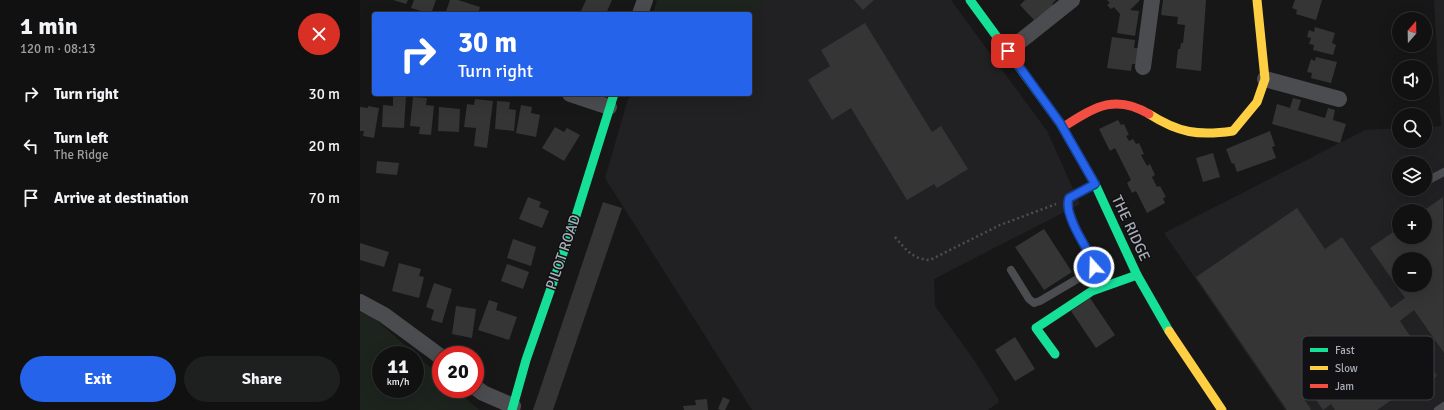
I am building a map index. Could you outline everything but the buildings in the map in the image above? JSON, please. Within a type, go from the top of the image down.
[{"type":"street","points":[[641,12],[645,0]]},
{"type":"street","name":"THE RIDGE","points":[[970,0],[1063,127],[1095,184],[1137,275],[1167,328],[1222,410]]},
{"type":"street","points":[[1008,51],[1072,0]]},
{"type":"street","points":[[1143,67],[1152,0]]},
{"type":"street","points":[[1063,127],[1085,113],[1112,103],[1135,107],[1176,129],[1206,135],[1233,131],[1257,102],[1265,79],[1257,0]]},
{"type":"street","points":[[1265,79],[1338,99]]},
{"type":"street","points":[[584,96],[612,100]]},
{"type":"street","name":"PILOT ROAD","points":[[513,408],[612,100]]},
{"type":"street","points":[[1055,354],[1036,328],[1092,291],[1137,275]]},
{"type":"street","points":[[360,302],[384,315],[432,350]]},
{"type":"street","points":[[484,394],[513,408]]},
{"type":"lane","points":[[1432,178],[1444,172]]},
{"type":"lane","points":[[1011,270],[1029,299],[1034,303],[1053,294],[1091,271],[1094,267],[1094,262],[1067,204],[1069,198],[1095,184]]},
{"type":"lane","points":[[1438,410],[1444,406]]},
{"type":"path","points":[[895,237],[907,252],[919,259],[930,260],[1000,225],[1052,206],[1069,198]]},
{"type":"shaded area","points":[[657,0],[758,0],[762,6],[752,13],[654,12]]},
{"type":"shaded area","points":[[758,0],[951,0],[1047,131],[1080,204],[934,279],[935,306],[974,360],[998,398],[999,402],[988,410],[752,410],[605,178],[628,99],[632,96],[752,96],[752,13],[762,6]]},
{"type":"shaded area","points":[[1434,0],[1444,0],[1444,410],[1285,410],[1164,233],[1365,130],[1392,128],[1392,148],[1432,148],[1432,127],[1441,126]]},
{"type":"shaded area","points":[[360,312],[373,317],[406,346],[372,346],[372,398],[424,398],[424,362],[432,369],[432,398],[465,398],[479,410],[360,410]]},
{"type":"traffic: fast","points":[[970,0],[1060,123],[1095,184],[1137,275],[1169,331]]},
{"type":"traffic: fast","points":[[512,410],[526,360],[575,219],[613,96]]},
{"type":"traffic: fast","points":[[1055,354],[1036,328],[1092,291],[1137,275]]},
{"type":"traffic: slow","points":[[1149,114],[1170,125],[1189,132],[1209,133],[1233,131],[1257,102],[1265,79],[1257,0]]},
{"type":"traffic: slow","points":[[1169,331],[1222,410]]},
{"type":"traffic: jam","points":[[1063,127],[1095,109],[1115,104],[1125,104],[1149,114]]},
{"type":"route","points":[[1008,51],[1060,123],[1095,184],[1069,198],[1067,204],[1078,233],[1094,262],[1094,267]]}]
